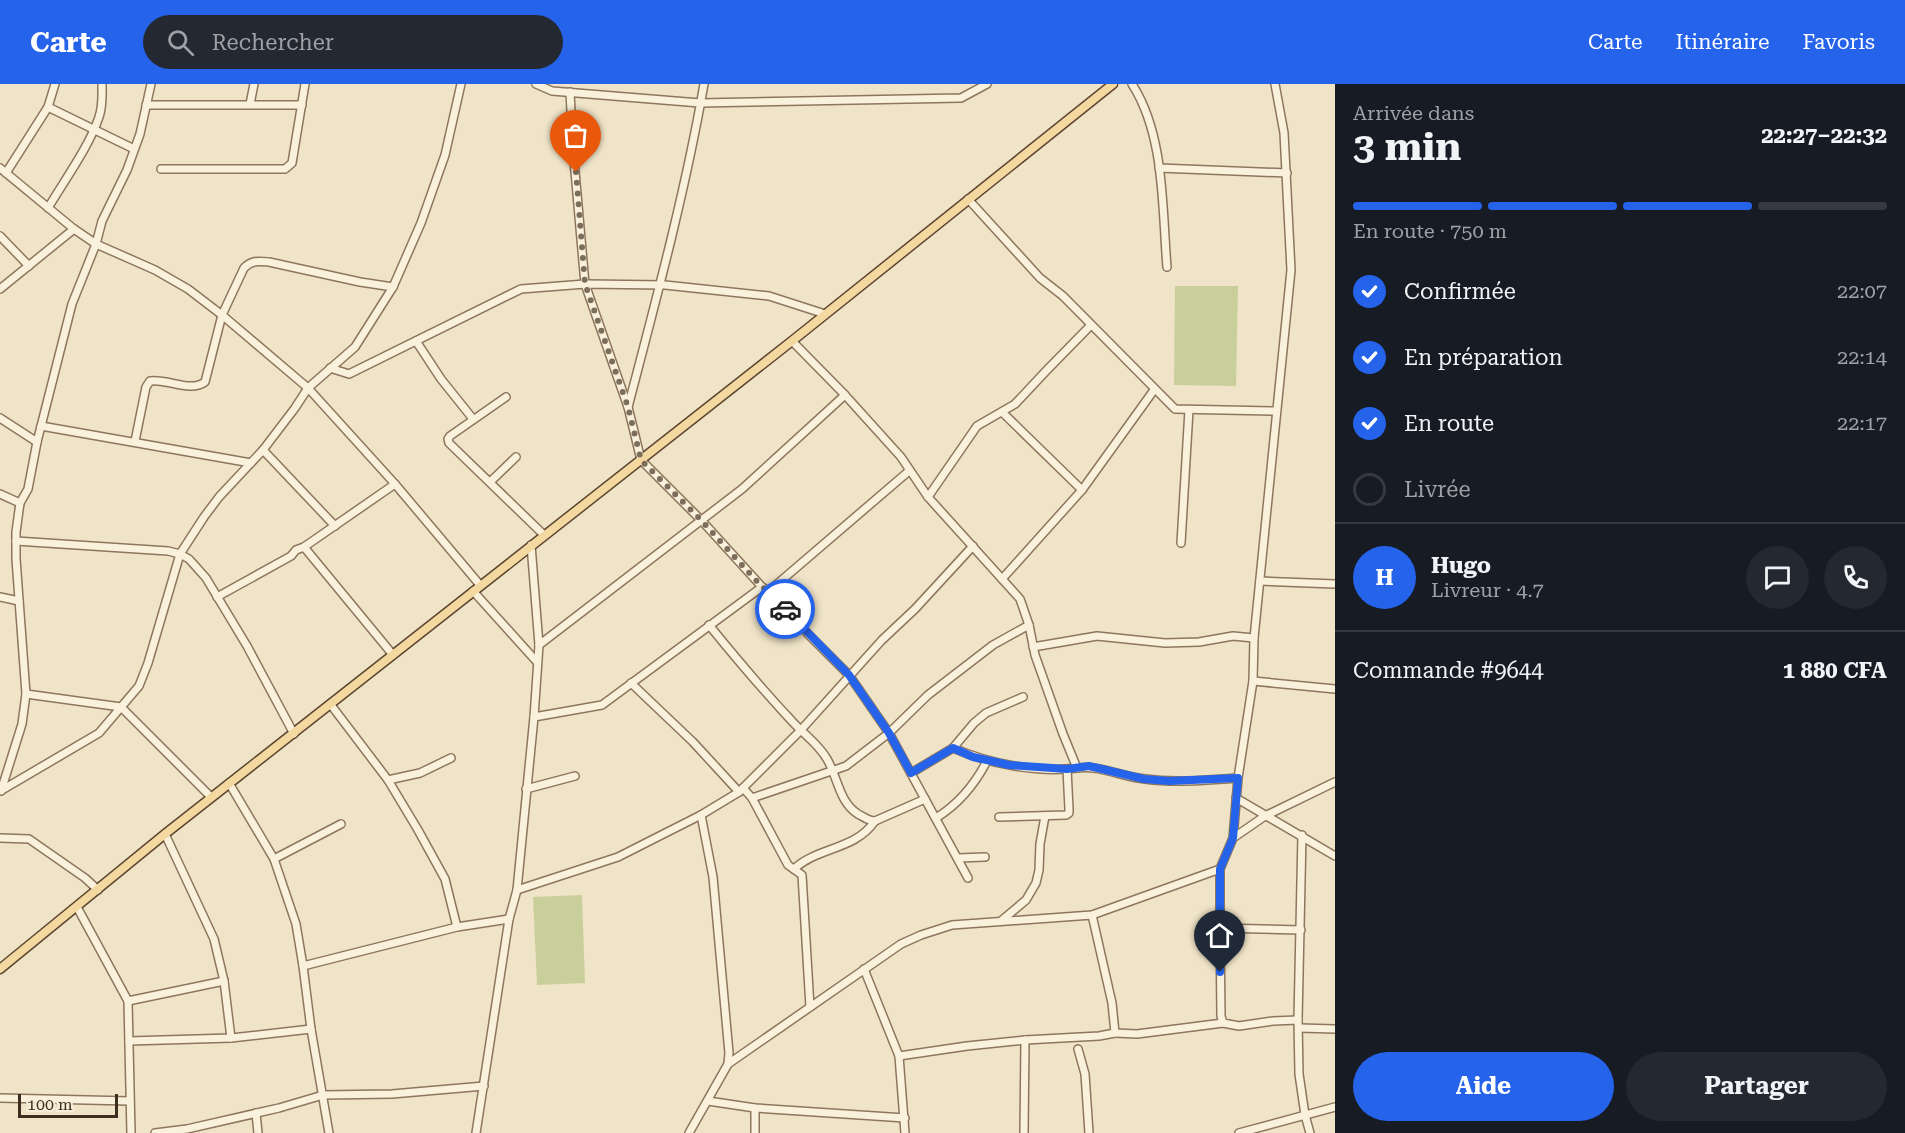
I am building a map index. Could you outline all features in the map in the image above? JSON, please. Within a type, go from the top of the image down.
[{"type":"main road","points":[[0,968],[211,797],[792,341],[1113,84]]},
{"type":"street","points":[[56,84],[48,107],[2,171],[74,230],[96,244],[155,270],[188,289],[308,388],[395,484],[537,662]]},
{"type":"street","points":[[48,208],[94,130],[100,115],[102,84]]},
{"type":"street","points":[[1,790],[22,724],[26,694],[16,540],[20,502],[28,489],[37,442],[72,304],[96,244],[102,221],[127,170],[151,84]]},
{"type":"street","points":[[250,104],[254,84]]},
{"type":"street","points":[[161,169],[285,169],[292,163],[305,84]]},
{"type":"street","points":[[1,790],[99,733],[139,686],[180,554],[219,497],[263,450],[308,388],[355,347],[393,287],[421,223],[445,155],[462,84]]},
{"type":"street","points":[[536,84],[552,91],[700,104],[961,98],[987,84]]},
{"type":"street","points":[[628,407],[685,183],[704,84]]},
{"type":"street","points":[[1132,84],[1143,102],[1151,124],[1159,168],[1167,267]]},
{"type":"street","points":[[1223,1023],[1221,1016],[1220,869],[1233,838],[1238,778],[1253,681],[1254,638],[1291,270],[1284,133],[1275,84]]},
{"type":"street","points":[[570,92],[585,284],[628,407],[641,460],[849,675],[889,733],[968,878]]},
{"type":"street","points":[[147,105],[302,105]]},
{"type":"street","points":[[48,107],[134,149]]},
{"type":"street","points":[[1159,168],[1287,173]]},
{"type":"street","points":[[968,200],[1040,278],[1063,296],[1175,409],[1276,411]]},
{"type":"street","points":[[0,288],[74,230]]},
{"type":"street","points":[[0,236],[29,266]]},
{"type":"street","points":[[135,441],[146,387],[150,381],[194,386],[206,382],[222,315],[244,268],[252,261],[268,262],[393,287]]},
{"type":"street","points":[[330,368],[349,374],[521,289],[585,284],[659,285],[769,296],[825,314]]},
{"type":"street","points":[[928,497],[977,426],[1016,404],[1091,325]]},
{"type":"street","points":[[416,341],[441,379],[473,419]]},
{"type":"street","points":[[792,341],[901,457],[928,497],[1020,599],[1029,625],[1033,647],[1077,768]]},
{"type":"street","points":[[1002,579],[1082,490],[1155,390]]},
{"type":"street","points":[[539,645],[742,489],[845,395]]},
{"type":"street","points":[[506,397],[450,436],[449,443],[544,535]]},
{"type":"street","points":[[1181,543],[1189,410]]},
{"type":"street","points":[[1002,412],[1082,490]]},
{"type":"street","points":[[0,418],[37,442]]},
{"type":"street","points":[[41,426],[251,463]]},
{"type":"street","points":[[263,450],[335,526]]},
{"type":"street","points":[[489,482],[516,457]]},
{"type":"street","points":[[534,717],[602,705],[709,625],[765,589],[909,471]]},
{"type":"street","points":[[217,597],[304,547],[395,484]]},
{"type":"street","points":[[0,494],[20,502]]},
{"type":"street","points":[[16,540],[168,551],[180,554],[197,566],[217,597],[247,646],[294,734]]},
{"type":"street","points":[[476,1133],[509,919],[517,890],[534,717],[539,645],[531,546]]},
{"type":"street","points":[[517,890],[618,857],[701,815],[741,790],[800,731],[849,675],[915,609],[973,546]]},
{"type":"street","points":[[304,547],[393,655]]},
{"type":"street","points":[[1260,580],[1335,584]]},
{"type":"street","points":[[0,597],[19,601]]},
{"type":"street","points":[[709,625],[751,677],[800,731],[817,745],[833,771],[840,792],[850,809],[866,819],[875,821]]},
{"type":"street","points":[[752,798],[846,766],[889,733],[928,695],[993,645],[1029,625]]},
{"type":"street","points":[[1033,647],[1097,636],[1165,643],[1199,642],[1233,636],[1254,638]]},
{"type":"street","points":[[1253,681],[1335,689]]},
{"type":"street","points":[[631,683],[752,798],[788,865],[802,875],[810,1007]]},
{"type":"street","points":[[26,694],[121,707],[211,797]]},
{"type":"street","points":[[911,773],[953,748],[974,723],[986,713],[1023,697]]},
{"type":"street","points":[[331,705],[388,780],[445,879],[457,927]]},
{"type":"street","points":[[953,748],[973,757],[1009,765],[1067,769],[1089,766],[1144,779],[1238,778]]},
{"type":"street","points":[[388,780],[420,773],[451,759]]},
{"type":"street","points":[[936,818],[962,798],[987,761]]},
{"type":"street","points":[[999,817],[1066,815],[1069,813],[1067,769]]},
{"type":"street","points":[[526,789],[575,776]]},
{"type":"street","points":[[1233,838],[1265,816],[1335,782]]},
{"type":"street","points":[[230,783],[274,859],[296,924],[329,1133]]},
{"type":"street","points":[[1236,798],[1335,856]]},
{"type":"street","points":[[794,869],[811,856],[840,848],[859,837],[868,831],[875,821],[925,800]]},
{"type":"street","points":[[689,1133],[728,1064],[729,1053],[713,877],[701,815]]},
{"type":"street","points":[[1000,922],[1026,900],[1036,883],[1045,816]]},
{"type":"street","points":[[274,859],[340,824]]},
{"type":"street","points":[[165,834],[214,939],[224,981],[231,1038]]},
{"type":"street","points":[[1302,836],[1299,1074],[1310,1133]]},
{"type":"street","points":[[0,838],[29,839],[85,878],[98,890]]},
{"type":"street","points":[[958,858],[986,857]]},
{"type":"street","points":[[728,1064],[901,944],[943,927],[1092,915],[1220,869]]},
{"type":"street","points":[[77,907],[128,1001],[131,1133]]},
{"type":"street","points":[[1092,915],[1115,1015],[1115,1033]]},
{"type":"street","points":[[303,966],[457,927],[509,919]]},
{"type":"street","points":[[1220,928],[1301,930]]},
{"type":"street","points":[[864,969],[899,1056],[905,1133]]},
{"type":"street","points":[[128,1001],[224,981]]},
{"type":"street","points":[[899,1056],[1025,1040],[1115,1033],[1137,1034],[1223,1023],[1239,1026],[1298,1020]]},
{"type":"street","points":[[1299,1028],[1335,1029]]},
{"type":"street","points":[[129,1041],[231,1038],[311,1029]]},
{"type":"street","points":[[1024,1133],[1025,1040]]},
{"type":"street","points":[[1078,1049],[1085,1074],[1089,1133]]},
{"type":"street","points":[[155,1133],[187,1129],[323,1095],[392,1094],[484,1086]]},
{"type":"street","points":[[0,1098],[130,1101]]},
{"type":"street","points":[[708,1101],[755,1108],[905,1118]]},
{"type":"street","points":[[1239,1133],[1258,1130],[1335,1107]]},
{"type":"street","points":[[754,1133],[755,1108]]},
{"type":"street","points":[[256,1113],[258,1133]]},
{"type":"green space","points":[[1175,286],[1238,286],[1236,386],[1174,385]]},
{"type":"green space","points":[[582,895],[585,983],[537,985],[533,897]]},
{"type":"way so far","points":[[576,172],[585,284],[628,407],[641,460],[785,609]]},
{"type":"route","points":[[785,609],[849,675],[889,733],[911,773],[953,748],[973,757],[1009,765],[1067,769],[1089,766],[1144,779],[1169,781],[1238,778],[1233,838],[1220,869],[1220,972]]}]
